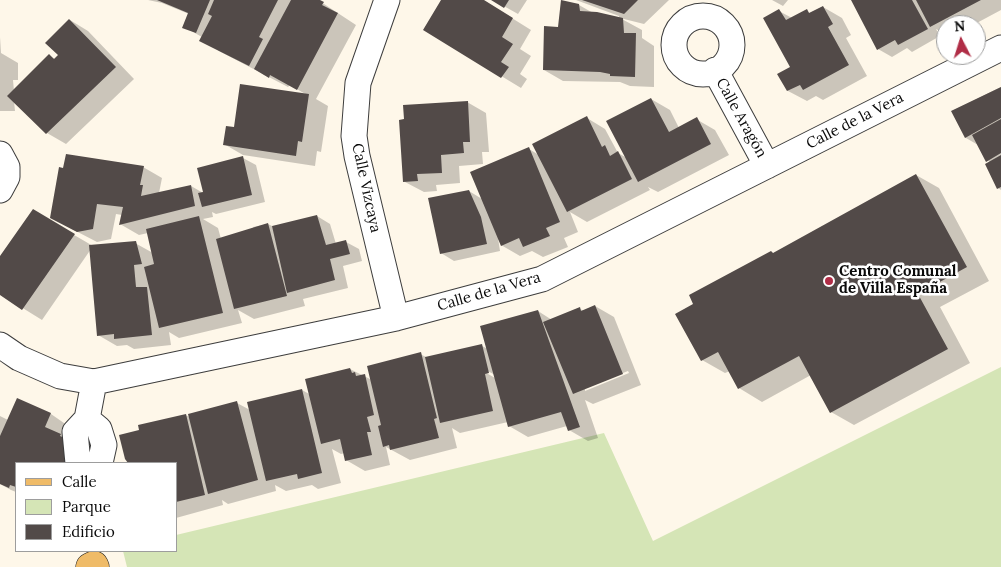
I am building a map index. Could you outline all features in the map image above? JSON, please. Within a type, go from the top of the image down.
[{"type":"street","name":"Calle Vizcaya","points":[[387,0],[358,83],[354,136],[357,156],[396,318]]},
{"type":"street","name":"Calle de la Vera","points":[[0,345],[19,358],[60,376],[94,382],[396,318],[542,279],[1001,48]]},
{"type":"street","name":"Calle Aragón","points":[[715,70],[767,166]]},
{"type":"street","points":[[0,154],[7,167],[7,177],[0,190]]},
{"type":"street","points":[[78,462],[75,432],[87,419],[94,382]]},
{"type":"street","points":[[87,419],[99,429],[104,445],[100,462]]},
{"type":"green space","points":[[1001,367],[1001,567],[127,567],[123,552],[178,552],[178,535],[604,433],[653,541]]},
{"type":"building","points":[[157,0],[210,0],[196,33],[182,28],[188,13]]},
{"type":"building","points":[[214,0],[278,0],[259,37],[263,39],[249,66],[199,41],[212,16],[208,14]]},
{"type":"building","points":[[291,0],[320,0],[324,2],[322,5],[338,13],[297,90],[270,75],[269,78],[254,69]]},
{"type":"building","points":[[441,0],[484,0],[513,18],[502,37],[513,44],[501,62],[509,67],[501,78],[423,30]]},
{"type":"building","points":[[491,0],[509,0],[504,8]]},
{"type":"building","points":[[561,0],[579,4],[580,11],[597,12],[623,18],[624,33],[636,33],[635,77],[610,76],[610,74],[600,72],[543,70],[544,26],[558,27]]},
{"type":"building","points":[[582,0],[638,0],[624,14]]},
{"type":"building","points":[[851,0],[912,0],[928,29],[898,45],[895,40],[877,50]]},
{"type":"building","points":[[916,0],[981,0],[953,15],[936,15],[936,24],[930,27]]},
{"type":"building","points":[[823,6],[833,24],[828,27],[849,65],[803,90],[800,85],[787,91],[777,74],[790,67],[763,18],[779,9],[786,20],[807,9],[809,13]]},
{"type":"building","points":[[69,19],[116,67],[46,134],[7,96],[49,54],[54,59],[58,55],[45,43]]},
{"type":"building","points":[[240,84],[309,94],[302,142],[298,141],[296,156],[223,145],[226,126],[234,127]]},
{"type":"building","points":[[1001,87],[1001,118],[965,138],[951,111]]},
{"type":"building","points":[[651,98],[669,132],[697,117],[711,144],[638,182],[606,121]]},
{"type":"building","points":[[468,101],[470,142],[463,142],[464,153],[441,155],[442,173],[417,174],[418,181],[403,182],[399,120],[404,119],[403,105]]},
{"type":"building","points":[[587,116],[602,147],[605,145],[610,156],[618,151],[632,179],[567,212],[532,144]]},
{"type":"building","points":[[1001,119],[1001,153],[986,162],[972,135]]},
{"type":"building","points":[[529,147],[560,222],[546,228],[550,236],[523,247],[519,238],[501,246],[470,172]]},
{"type":"building","points":[[66,154],[144,166],[140,185],[143,185],[141,196],[191,185],[195,206],[119,225],[123,207],[97,204],[93,229],[77,232],[50,218],[59,167],[63,168]]},
{"type":"building","points":[[1001,155],[1001,187],[997,189],[985,164]]},
{"type":"building","points":[[243,156],[252,195],[202,207],[198,193],[203,192],[197,168]]},
{"type":"building","name":"Centro Comunal de Villa España","points":[[916,174],[967,267],[918,294],[948,349],[830,413],[799,356],[738,389],[718,352],[701,361],[675,314],[693,304],[689,295],[771,251],[773,253]]},
{"type":"building","points":[[469,190],[481,217],[487,244],[440,254],[428,198]]},
{"type":"building","points":[[33,209],[75,234],[22,310],[0,295],[0,256]]},
{"type":"building","points":[[317,215],[326,245],[346,240],[350,254],[330,259],[335,280],[287,293],[272,226]]},
{"type":"building","points":[[199,216],[223,313],[159,328],[144,267],[154,264],[146,229]]},
{"type":"building","points":[[268,223],[287,296],[234,309],[216,239]]},
{"type":"building","points":[[136,241],[142,264],[134,265],[136,287],[147,287],[152,335],[114,339],[114,334],[97,336],[89,245]]},
{"type":"building","points":[[595,305],[623,374],[573,394],[543,322],[580,307],[581,311]]},
{"type":"building","points":[[538,310],[580,427],[568,431],[561,412],[508,427],[480,326]]},
{"type":"building","points":[[482,344],[489,373],[485,374],[493,411],[440,423],[425,357]]},
{"type":"building","points":[[421,352],[437,418],[434,419],[439,438],[390,450],[389,445],[383,447],[378,426],[381,425],[367,366]]},
{"type":"building","points":[[350,368],[352,373],[355,372],[356,376],[365,374],[374,415],[367,417],[371,432],[367,432],[372,455],[345,461],[340,439],[321,444],[305,379]]},
{"type":"building","points":[[302,389],[322,473],[298,479],[297,474],[266,481],[247,402]]},
{"type":"building","points":[[17,398],[51,413],[45,427],[61,434],[60,436],[65,438],[65,462],[15,462],[15,487],[10,485],[9,488],[0,484],[0,436]]},
{"type":"building","points":[[237,401],[258,480],[208,494],[188,414]]},
{"type":"building","points":[[186,414],[205,495],[178,502],[178,462],[127,462],[119,435],[139,430],[138,425]]},
{"type":"place","name":"Centro Comunal de Villa España","points":[[829,281]]}]
